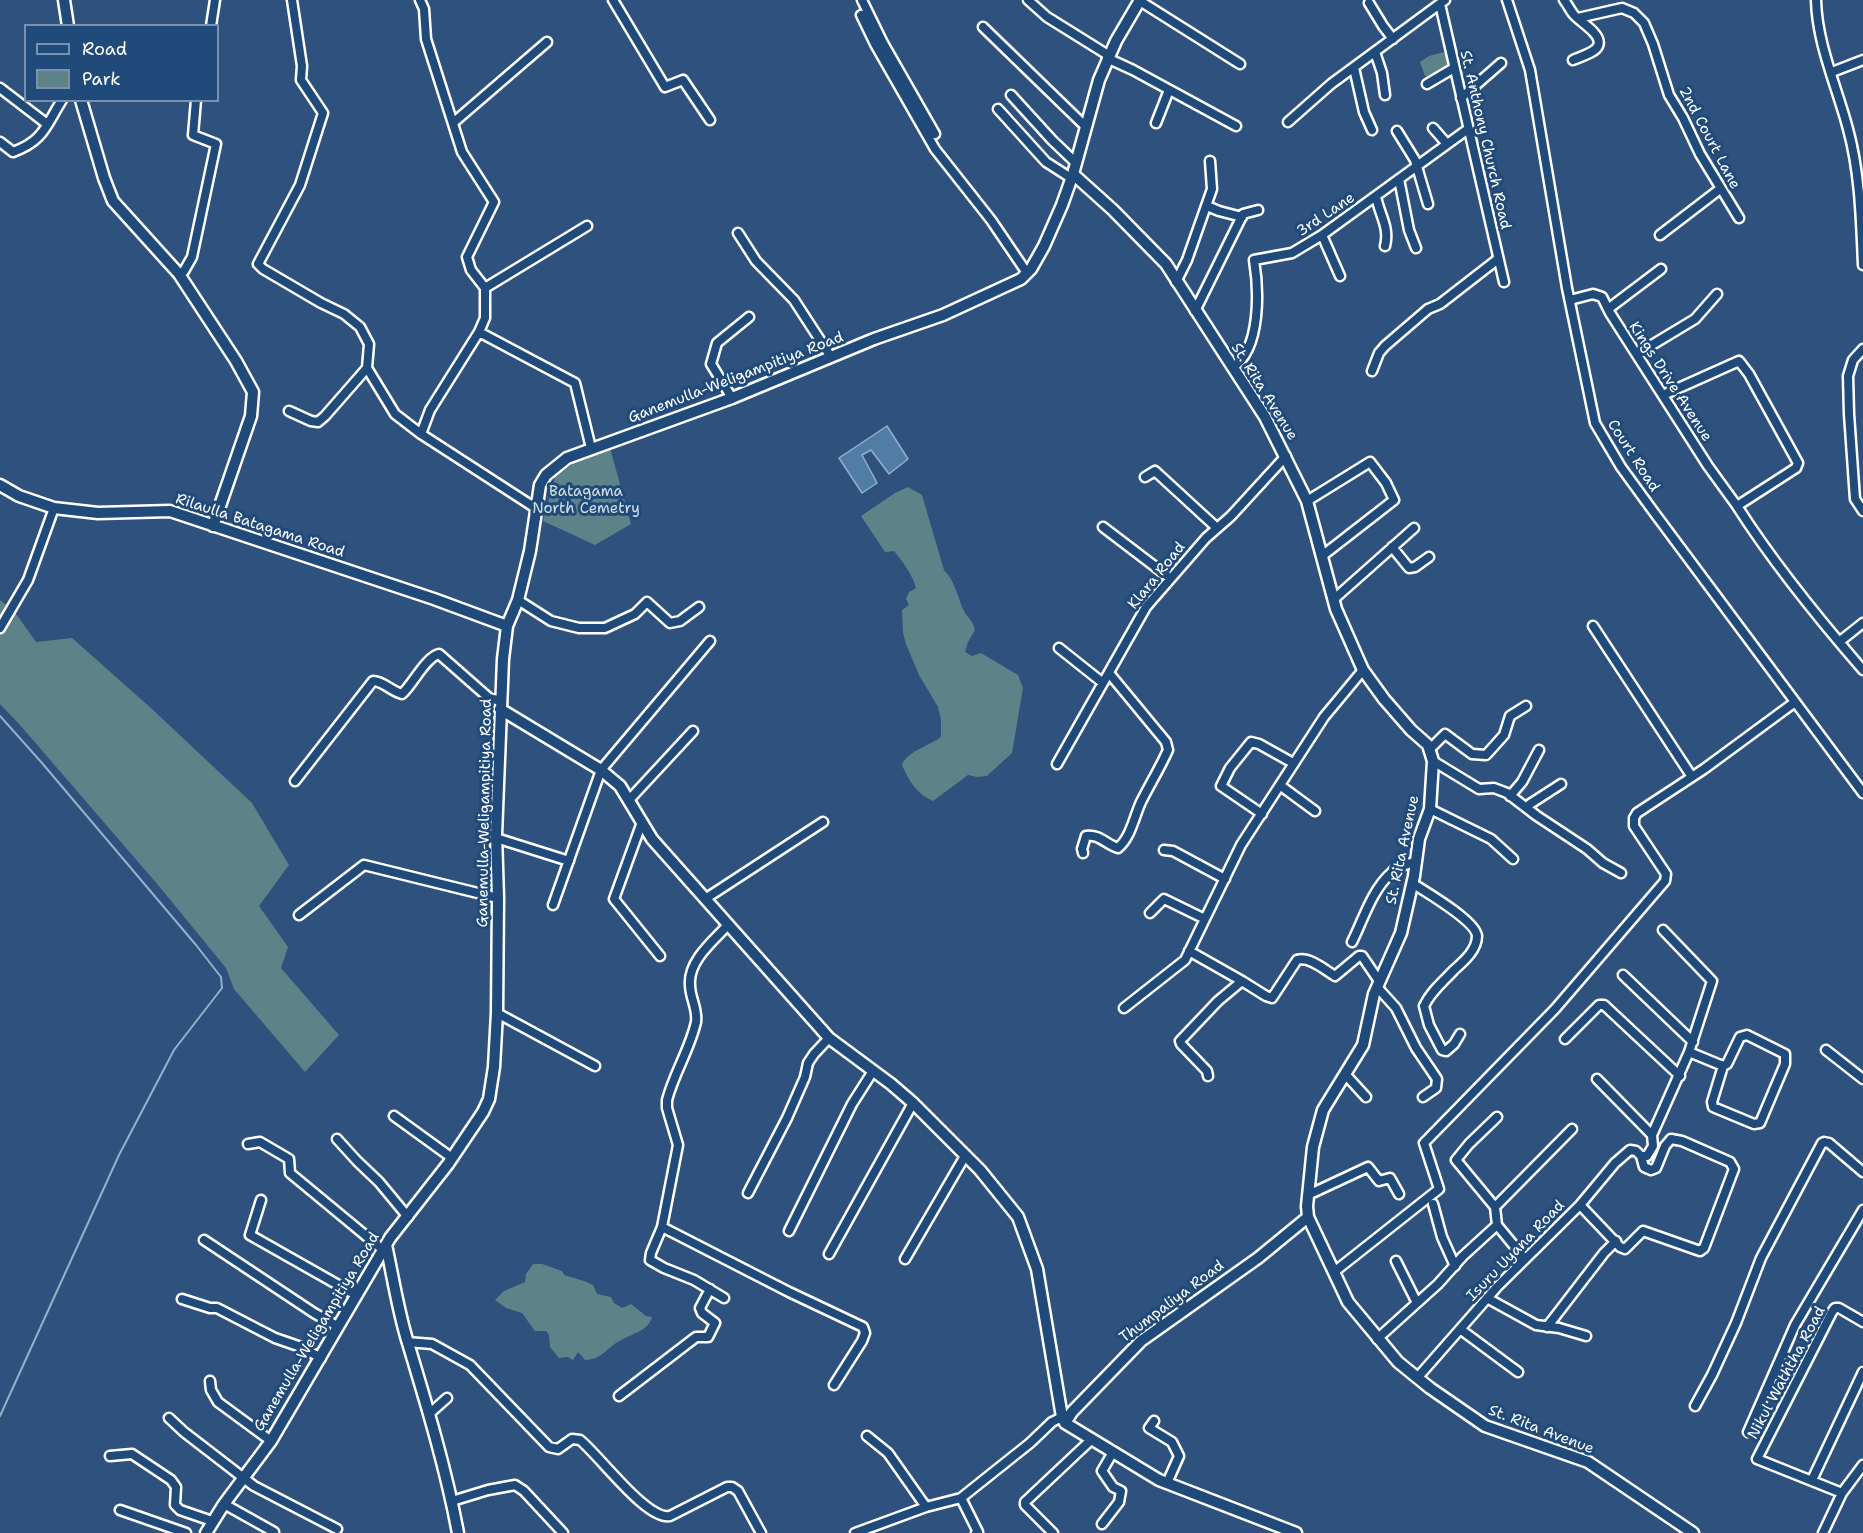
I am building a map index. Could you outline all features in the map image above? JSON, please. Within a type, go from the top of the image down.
[{"type":"street","points":[[64,0],[68,24]]},
{"type":"street","points":[[211,24],[215,0]]},
{"type":"street","points":[[289,411],[311,422],[318,422],[326,416],[367,368],[369,344],[360,327],[344,314],[321,303],[258,264],[300,185],[323,113],[301,80],[302,66],[292,0]]},
{"type":"street","points":[[420,0],[424,9],[426,39],[462,152],[494,202],[467,257],[471,270],[485,288],[485,318],[479,332],[430,410],[421,434]]},
{"type":"street","points":[[614,0],[665,87],[683,80],[710,120]]},
{"type":"street","points":[[862,0],[883,43],[935,134]]},
{"type":"street","points":[[1028,0],[1056,23],[1108,57],[1236,126]]},
{"type":"street","name":"Court Road","points":[[1508,0],[1530,70],[1570,300],[1595,423],[1640,493],[1863,793]]},
{"type":"street","points":[[1564,0],[1595,34],[1599,42],[1595,50],[1573,60]]},
{"type":"street","points":[[1816,0],[1820,32],[1849,129],[1861,195],[1863,265]]},
{"type":"street","points":[[1140,1],[1240,64]]},
{"type":"street","name":"Ganemulla-Weligampitiya Road","points":[[206,1533],[224,1504],[271,1441],[384,1247],[452,1158],[483,1112],[489,1099],[494,1067],[497,1013],[496,838],[501,705],[507,626],[518,600],[530,551],[540,486],[546,475],[567,458],[591,448],[648,430],[732,398],[874,339],[943,315],[1021,279],[1044,246],[1062,205],[1099,80],[1108,57],[1140,1]]},
{"type":"street","points":[[1288,122],[1331,84],[1442,2]]},
{"type":"street","name":"St. Anthony Church Road","points":[[1442,2],[1454,68],[1504,282]]},
{"type":"street","points":[[1369,3],[1393,39]]},
{"type":"street","name":"2nd Court Lane","points":[[1578,18],[1622,8],[1634,13],[1644,23],[1669,96],[1720,189],[1739,218]]},
{"type":"street","points":[[861,15],[935,149],[991,220],[1027,273]]},
{"type":"street","points":[[983,27],[1086,127]]},
{"type":"street","points":[[453,123],[547,42]]},
{"type":"street","points":[[1375,52],[1382,73],[1385,95]]},
{"type":"street","points":[[1832,72],[1863,60]]},
{"type":"street","points":[[1461,98],[1501,63]]},
{"type":"street","points":[[1354,68],[1364,112],[1372,130]]},
{"type":"street","points":[[1427,84],[1454,68]]},
{"type":"street","points":[[0,88],[47,123]]},
{"type":"street","points":[[1156,123],[1169,90]]},
{"type":"street","points":[[1011,95],[1052,140],[1073,172]]},
{"type":"street","points":[[0,142],[14,152],[28,147],[42,136],[47,123],[61,102]]},
{"type":"street","points":[[82,102],[113,201],[180,274],[236,361],[253,392],[251,416],[213,526]]},
{"type":"street","points":[[180,274],[192,257],[216,144],[193,135],[196,102]]},
{"type":"street","points":[[998,109],[1046,162],[1073,172]]},
{"type":"street","points":[[1433,128],[1447,144]]},
{"type":"street","name":"3rd Lane","points":[[1233,367],[1242,360],[1252,337],[1257,287],[1254,260],[1292,252],[1323,235],[1468,129]]},
{"type":"street","points":[[1397,131],[1415,160],[1428,204]]},
{"type":"street","points":[[1176,282],[1212,189],[1210,161]]},
{"type":"street","name":"St. Rita Avenue","points":[[1073,172],[1166,264],[1265,417],[1307,501],[1333,600],[1363,670],[1384,699],[1411,730],[1428,745],[1431,755],[1430,809],[1419,839],[1401,933],[1378,984],[1363,1045],[1323,1110],[1313,1147],[1308,1217],[1348,1302],[1398,1362],[1430,1388],[1485,1426],[1588,1462],[1693,1533]]},
{"type":"street","points":[[1400,179],[1409,230],[1416,248]]},
{"type":"street","points":[[1660,235],[1720,189]]},
{"type":"street","points":[[1376,196],[1388,236],[1385,246]]},
{"type":"street","points":[[1207,206],[1219,212],[1242,217]]},
{"type":"street","points":[[1195,311],[1243,214],[1258,210]]},
{"type":"street","points":[[485,288],[587,226]]},
{"type":"street","points":[[738,233],[756,261],[794,300],[831,357]]},
{"type":"street","points":[[1323,235],[1340,276]]},
{"type":"street","points":[[1372,371],[1379,353],[1385,346],[1428,309],[1440,304],[1498,259]]},
{"type":"street","points":[[1608,309],[1661,269]]},
{"type":"street","name":"Kings Drive Avenue","points":[[1570,300],[1593,294],[1602,297],[1708,466],[1789,579],[1839,642]]},
{"type":"street","points":[[1637,354],[1695,319],[1717,294]]},
{"type":"street","points":[[732,398],[711,364],[717,343],[749,317]]},
{"type":"street","points":[[479,332],[575,383],[591,448]]},
{"type":"street","points":[[1863,349],[1855,356],[1850,366],[1848,389],[1855,494],[1856,502],[1863,511]]},
{"type":"street","points":[[1663,395],[1738,361],[1749,374],[1798,463],[1796,468],[1737,506]]},
{"type":"street","points":[[367,368],[395,414],[421,434],[537,509]]},
{"type":"street","name":"Klara Road","points":[[1057,764],[1146,607],[1170,578],[1286,456]]},
{"type":"street","points":[[1307,501],[1370,462],[1386,483],[1394,500],[1322,556]]},
{"type":"street","points":[[1145,477],[1155,471],[1217,528]]},
{"type":"street","name":"Rilaulla Batagama Road","points":[[0,485],[20,496],[54,508],[98,513],[170,510],[507,626]]},
{"type":"street","points":[[0,628],[28,580],[54,508]]},
{"type":"street","points":[[1103,527],[1170,578]]},
{"type":"street","points":[[1333,600],[1414,528]]},
{"type":"street","points":[[1392,547],[1409,568],[1415,567],[1429,557]]},
{"type":"street","points":[[518,600],[550,621],[579,628],[604,628],[635,614],[647,602],[670,623],[680,621],[699,607]]},
{"type":"street","points":[[1863,623],[1839,642],[1863,670]]},
{"type":"street","points":[[1593,626],[1692,777]]},
{"type":"street","points":[[554,905],[601,770],[710,641]]},
{"type":"street","points":[[1059,648],[1103,683]]},
{"type":"street","points":[[295,781],[373,681],[379,681],[392,691],[402,694],[411,686],[433,656],[439,654],[489,698],[601,770],[620,786],[652,839],[829,1038],[913,1103],[980,1170],[1017,1217],[1028,1243],[1039,1280],[1064,1420]]},
{"type":"street","points":[[1124,1008],[1185,960],[1241,845],[1324,717],[1363,670]]},
{"type":"street","points":[[1083,853],[1086,836],[1100,837],[1118,849],[1128,837],[1140,805],[1168,750],[1166,742],[1109,673]]},
{"type":"street","points":[[1334,1272],[1439,1190],[1424,1143],[1555,1009],[1665,881],[1666,874],[1634,826],[1637,813],[1692,777],[1795,702]]},
{"type":"street","points":[[1526,706],[1510,716],[1504,735],[1484,756],[1465,751],[1445,734],[1431,755],[1479,789],[1494,788],[1510,796],[1587,849],[1603,863],[1621,873]]},
{"type":"street","points":[[629,800],[693,731]]},
{"type":"street","points":[[1262,814],[1221,786],[1230,768],[1251,742],[1293,763]]},
{"type":"street","points":[[1510,796],[1522,782],[1539,750]]},
{"type":"street","points":[[1527,808],[1560,784]]},
{"type":"street","points":[[1281,786],[1315,811]]},
{"type":"street","points":[[1430,809],[1491,839],[1513,859]]},
{"type":"street","points":[[642,822],[614,900],[660,956]]},
{"type":"street","points":[[705,899],[823,822]]},
{"type":"street","points":[[496,838],[569,861]]},
{"type":"street","points":[[1164,850],[1173,851],[1225,879]]},
{"type":"street","points":[[1352,942],[1381,885],[1391,872],[1404,864],[1416,862]]},
{"type":"street","points":[[299,915],[364,866],[498,898]]},
{"type":"street","points":[[1412,883],[1473,926],[1477,933],[1470,954],[1438,986],[1424,1006],[1429,1025],[1442,1050],[1446,1051],[1460,1034]]},
{"type":"street","points":[[1150,913],[1164,899],[1205,919]]},
{"type":"street","points":[[724,1298],[694,1280],[650,1260],[662,1227],[678,1145],[667,1108],[667,1100],[686,1053],[696,1018],[690,976],[700,955],[728,925]]},
{"type":"street","points":[[1639,1154],[1647,1156],[1651,1151],[1652,1135],[1680,1076],[1712,981],[1663,930]]},
{"type":"street","points":[[1189,951],[1272,998],[1297,960],[1302,958],[1309,960],[1335,976],[1362,956],[1378,984],[1396,1008],[1416,1048],[1437,1079],[1436,1088],[1423,1097]]},
{"type":"street","points":[[1623,975],[1692,1042]]},
{"type":"street","points":[[1208,1076],[1207,1071],[1180,1041],[1218,1001],[1242,981]]},
{"type":"street","points":[[1565,1039],[1599,1005],[1604,1005],[1680,1076]]},
{"type":"street","points":[[497,1013],[595,1066]]},
{"type":"street","points":[[1747,1035],[1785,1054],[1785,1064],[1760,1123],[1754,1124],[1713,1107],[1712,1102],[1723,1066],[1740,1037],[1747,1035]]},
{"type":"street","points":[[748,1193],[791,1109],[805,1077],[808,1063],[829,1038]]},
{"type":"street","points":[[1826,1050],[1863,1079]]},
{"type":"street","points":[[1689,1052],[1723,1066]]},
{"type":"street","points":[[789,1231],[852,1104],[873,1071]]},
{"type":"street","points":[[1345,1074],[1366,1097]]},
{"type":"street","points":[[1597,1079],[1652,1135]]},
{"type":"street","points":[[829,1254],[913,1103]]},
{"type":"street","points":[[394,1116],[452,1158]]},
{"type":"street","points":[[1497,1117],[1456,1160],[1495,1207],[1497,1225],[1525,1259]]},
{"type":"street","points":[[1495,1207],[1572,1129]]},
{"type":"street","points":[[337,1139],[380,1182],[408,1217]]},
{"type":"street","points":[[1580,1205],[1620,1247],[1625,1249],[1643,1232],[1700,1251],[1704,1248],[1734,1169],[1730,1162],[1682,1141],[1671,1139],[1665,1146],[1656,1168],[1651,1170],[1644,1167],[1639,1154]]},
{"type":"street","points":[[248,1144],[260,1142],[289,1159],[290,1173],[384,1247],[407,1342],[418,1372],[452,1501],[458,1533]]},
{"type":"street","points":[[1695,1406],[1736,1323],[1761,1258],[1822,1143],[1829,1143],[1863,1172]]},
{"type":"street","name":"Isuru Uyana Road","points":[[1418,1377],[1487,1298],[1580,1205],[1615,1163],[1630,1150],[1639,1154]]},
{"type":"street","points":[[905,1259],[965,1156]]},
{"type":"street","points":[[1308,1195],[1368,1167],[1379,1181],[1390,1178],[1399,1194]]},
{"type":"street","points":[[261,1200],[250,1235],[356,1295]]},
{"type":"street","points":[[1432,1204],[1442,1237],[1455,1266]]},
{"type":"street","points":[[1748,1432],[1795,1324],[1863,1210]]},
{"type":"street","name":"Thumpaliya Road","points":[[1064,1420],[1140,1341],[1258,1258],[1308,1217]]},
{"type":"street","points":[[1377,1339],[1497,1225]]},
{"type":"street","points":[[662,1227],[863,1327],[866,1333],[834,1385]]},
{"type":"street","points":[[204,1240],[337,1326]]},
{"type":"street","points":[[1546,1327],[1616,1241]]},
{"type":"street","points":[[1396,1261],[1417,1303]]},
{"type":"street","points":[[619,1396],[696,1337],[708,1337],[715,1323],[702,1313],[700,1308],[710,1289]]},
{"type":"street","points":[[1487,1298],[1524,1320],[1586,1336]]},
{"type":"street","points":[[182,1299],[217,1308],[275,1338],[301,1347],[321,1358]]},
{"type":"street","name":"Nikul Waththa Road","points":[[1842,1493],[1757,1459],[1835,1308],[1863,1322]]},
{"type":"street","points":[[1460,1329],[1518,1372]]},
{"type":"street","points":[[407,1342],[432,1344],[470,1365],[549,1448],[558,1449],[572,1439],[580,1440],[634,1495],[658,1515],[670,1516],[730,1486],[738,1491],[761,1533]]},
{"type":"street","points":[[1812,1480],[1863,1372]]},
{"type":"street","points":[[210,1381],[213,1398],[271,1441]]},
{"type":"street","points":[[429,1414],[447,1398]]},
{"type":"street","points":[[169,1418],[184,1432],[268,1494],[337,1529]]},
{"type":"street","points":[[855,1533],[926,1507],[961,1498],[1052,1422],[1064,1420],[1167,1484],[1276,1529],[1296,1533]]},
{"type":"street","points":[[1154,1421],[1149,1428],[1172,1442],[1179,1456],[1167,1484]]},
{"type":"street","points":[[867,1436],[888,1453],[926,1507]]},
{"type":"street","points":[[1053,1533],[1025,1505],[1025,1502],[1092,1439]]},
{"type":"street","points":[[1102,1524],[1119,1502],[1121,1491],[1113,1486],[1102,1471],[1113,1452]]},
{"type":"street","points":[[110,1456],[132,1454],[171,1480],[176,1487],[175,1505],[180,1510],[212,1521]]},
{"type":"street","points":[[1822,1533],[1842,1493],[1863,1465]]},
{"type":"street","points":[[452,1501],[488,1490],[515,1485],[524,1491],[563,1533]]},
{"type":"street","points":[[961,1498],[978,1533]]},
{"type":"street","points":[[224,1504],[274,1532]]},
{"type":"street","points":[[120,1510],[186,1533]]},
{"type":"green space","points":[[1448,51],[1452,67],[1428,77],[1425,76],[1420,62],[1429,56]]},
{"type":"green space","name":"Batagama North Cemetry","points":[[610,448],[631,524],[595,545],[543,521],[555,477],[575,462]]},
{"type":"green space","points":[[908,487],[922,495],[944,570],[951,579],[963,609],[974,626],[975,630],[965,652],[972,656],[981,653],[1018,675],[1023,688],[1012,753],[987,776],[968,775],[933,801],[914,786],[902,765],[908,756],[941,737],[938,707],[919,675],[903,633],[902,610],[909,605],[906,599],[909,592],[916,588],[901,559],[894,551],[885,552],[861,516]]},
{"type":"green space","points":[[0,600],[14,611],[36,642],[72,638],[252,803],[289,865],[259,906],[288,947],[281,968],[339,1035],[305,1072],[234,989],[226,968],[158,885],[0,704]]},
{"type":"green space","points":[[533,1264],[542,1264],[562,1271],[564,1275],[593,1285],[597,1294],[611,1297],[614,1303],[622,1308],[631,1304],[646,1316],[652,1317],[650,1322],[643,1329],[618,1342],[596,1358],[585,1360],[578,1352],[573,1360],[568,1357],[559,1358],[550,1347],[549,1335],[546,1331],[535,1331],[522,1313],[506,1308],[495,1300],[504,1291],[525,1282],[526,1274]]},
{"type":"water","points":[[887,426],[908,459],[889,474],[871,450],[862,455],[877,483],[862,493],[839,458]]},
{"type":"waterway","points":[[0,716],[196,945],[221,977],[222,988],[174,1050],[119,1155],[0,1416]]}]
